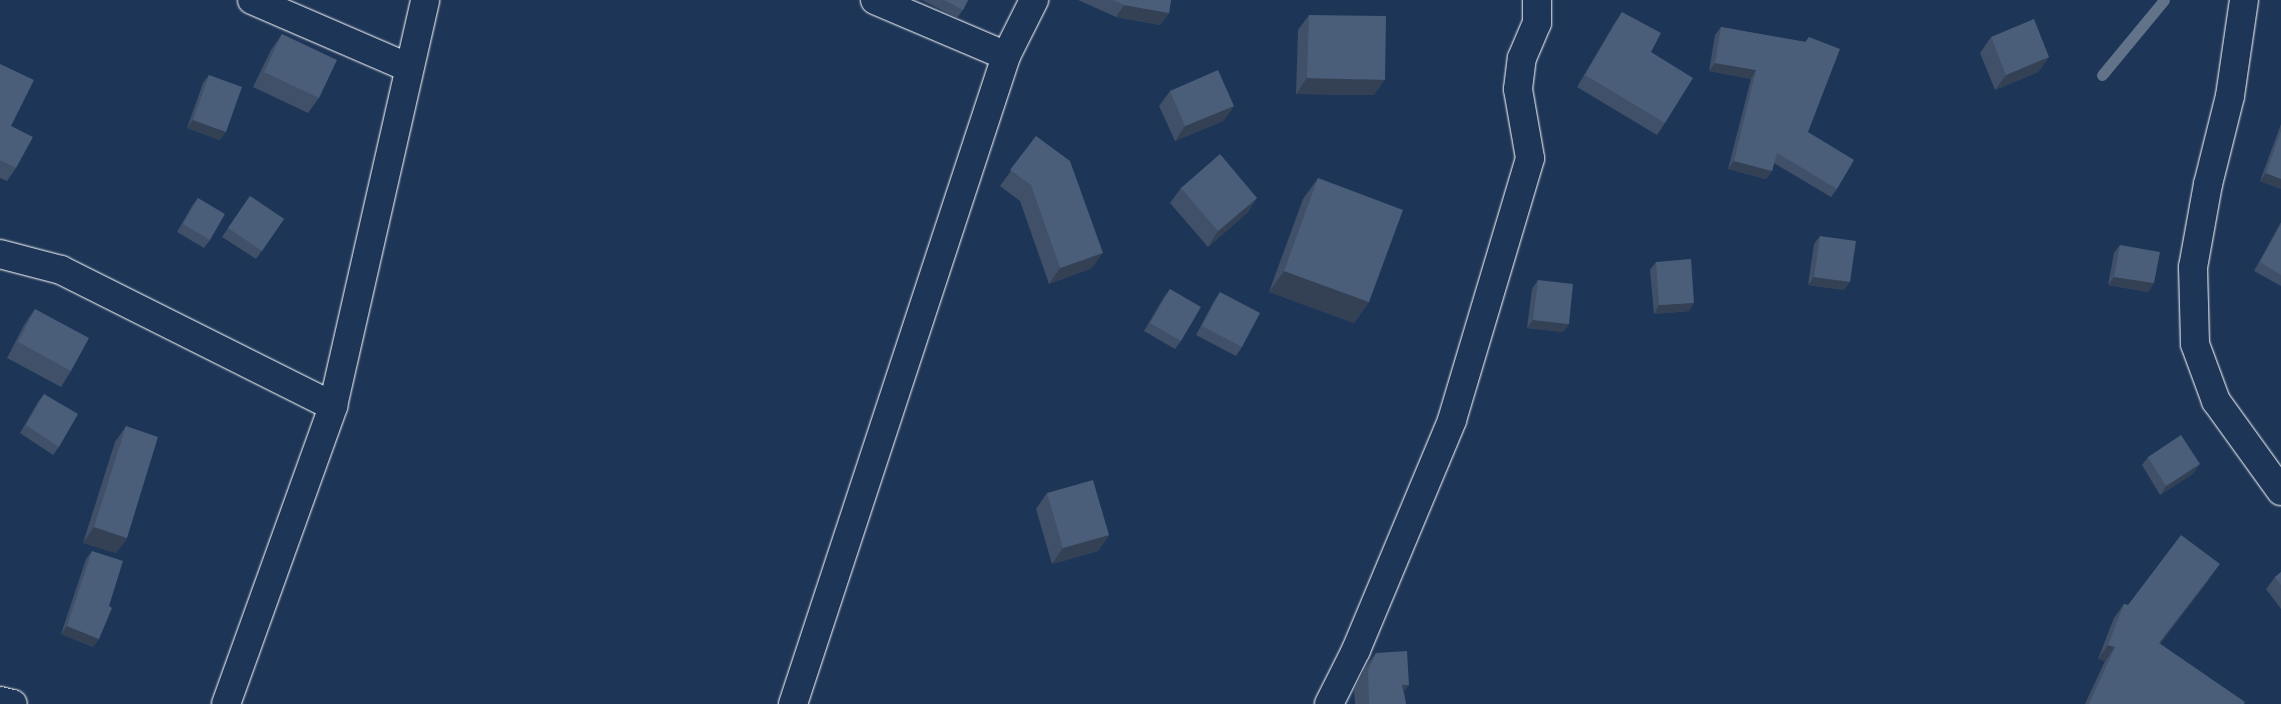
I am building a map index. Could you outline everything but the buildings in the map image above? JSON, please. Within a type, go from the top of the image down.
[{"type":"street","points":[[252,0],[410,68]]},
{"type":"street","points":[[226,704],[333,406],[425,0]]},
{"type":"street","points":[[875,0],[1006,56]]},
{"type":"street","points":[[793,704],[1006,56],[1034,0]]},
{"type":"street","points":[[1329,704],[1356,650],[1452,420],[1530,158],[1518,89],[1522,58],[1537,23],[1537,0]]},
{"type":"street","points":[[2244,0],[2230,96],[2208,184],[2193,267],[2195,344],[2216,401],[2281,491]]},
{"type":"street","points":[[0,254],[61,270],[333,406]]},
{"type":"street","points":[[0,700],[12,704]]},
{"type":"waterway","points":[[2102,75],[2164,0]]}]
